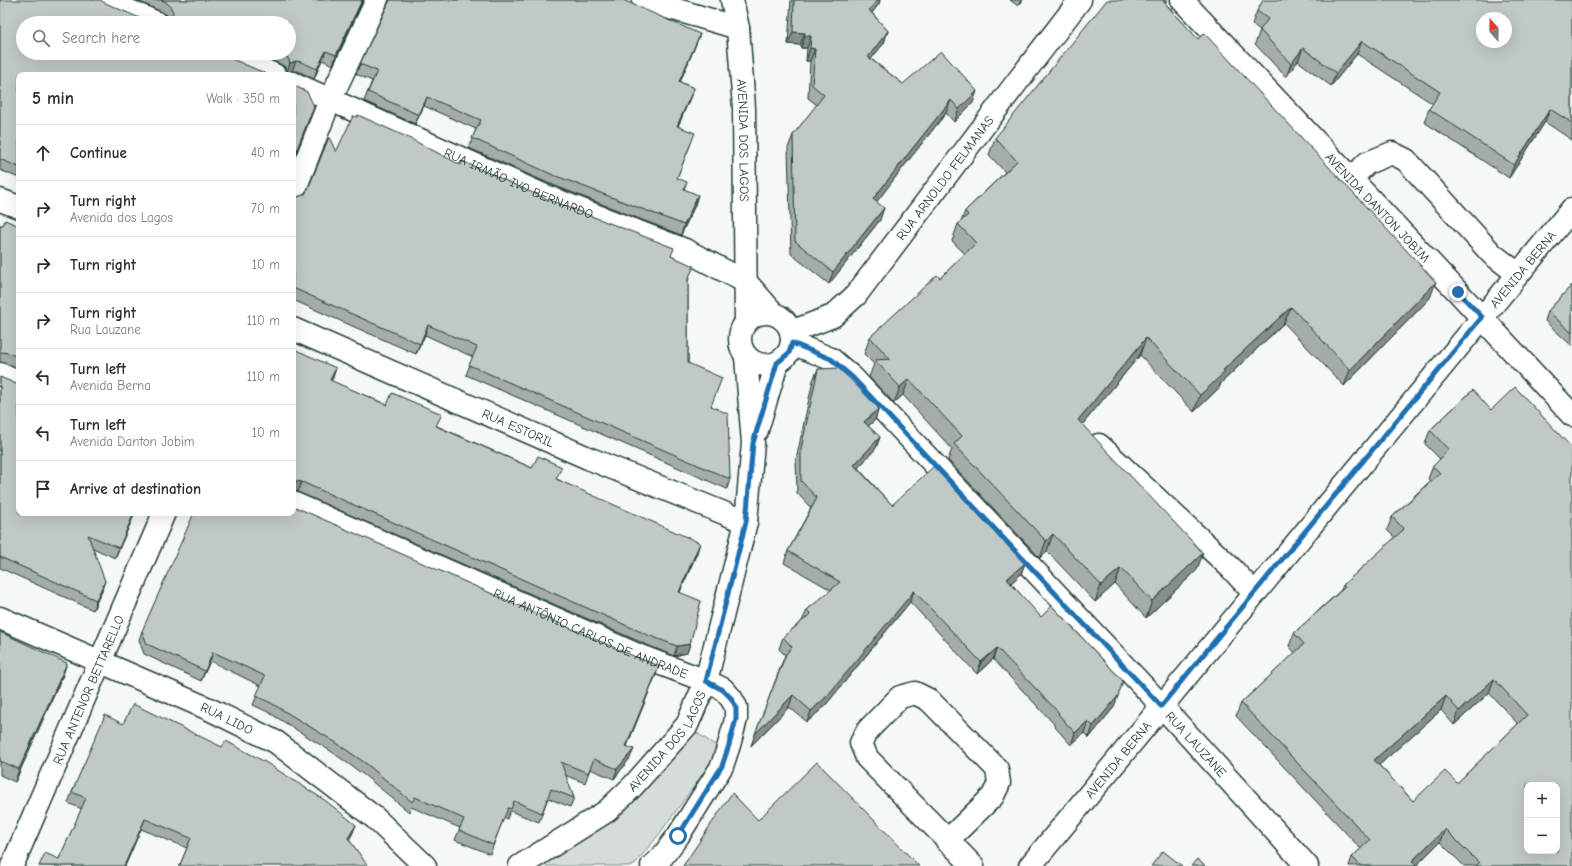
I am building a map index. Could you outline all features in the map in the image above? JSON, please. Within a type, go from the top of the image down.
[{"type":"street","points":[[105,0],[141,16]]},
{"type":"street","points":[[296,186],[330,100],[377,0]]},
{"type":"street","points":[[643,0],[738,28]]},
{"type":"street","name":"AVENIDA DOS LAGOS","points":[[732,0],[738,28],[744,108],[746,321]]},
{"type":"street","name":"RUA ARNOLDO FELMANAS","points":[[792,338],[833,316],[856,295],[1080,0]]},
{"type":"street","name":"AVENIDA DANTON JOBIM","points":[[1182,0],[1482,317],[1572,415]]},
{"type":"street","points":[[241,60],[268,72]]},
{"type":"street","name":"RUA IRMÃO IVO BERNARDO","points":[[296,84],[543,195],[685,250],[746,282]]},
{"type":"street","points":[[1351,179],[1367,163],[1392,153],[1406,160],[1492,254],[1518,274]]},
{"type":"street","points":[[0,200],[16,207]]},
{"type":"street","name":"AVENIDA BERNA","points":[[1030,866],[1482,317],[1572,210]]},
{"type":"street","points":[[746,282],[774,314],[787,323],[792,338],[789,353],[777,363],[761,365],[746,357],[740,346],[740,333],[746,321],[759,313],[774,314]]},
{"type":"street","name":"RUA ESTORIL","points":[[296,330],[588,458],[746,522]]},
{"type":"street","name":"RUA LAUZANE","points":[[792,338],[831,359],[853,378],[1161,706],[1307,866]]},
{"type":"street","name":"AVENIDA DOS LAGOS","points":[[520,866],[607,811],[633,786],[687,725],[706,681],[746,522],[753,443],[746,357]]},
{"type":"street","name":"AVENIDA DOS LAGOS","points":[[753,443],[777,363]]},
{"type":"street","points":[[0,374],[16,382]]},
{"type":"street","points":[[1099,445],[1231,568],[1254,593]]},
{"type":"street","name":"RUA ANTÔNIO CARLOS DE ANDRADE","points":[[296,504],[640,656],[706,681],[723,690],[731,698],[736,707],[736,719],[722,766],[678,836],[652,866]]},
{"type":"street","name":"RUA ANTENOR BETTARELLO","points":[[12,866],[163,516]]},
{"type":"street","name":"RUA LIDO","points":[[0,618],[209,709],[276,742],[374,818],[425,866]]},
{"type":"street","points":[[947,840],[993,796],[999,783],[997,769],[929,700],[915,693],[900,697],[868,730],[861,743],[867,758],[947,840],[973,866]]},
{"type":"shaded area","points":[[691,729],[721,749],[657,837],[633,866],[541,866]]},
{"type":"building","points":[[0,0],[101,0],[135,16],[16,16],[16,60],[234,60],[262,72],[16,72],[16,166],[0,159]]},
{"type":"building","points":[[161,0],[362,0],[336,55],[326,51],[317,69],[301,62],[296,61],[290,63],[289,60],[296,60],[296,16],[172,16],[173,12],[166,2]]},
{"type":"building","points":[[390,0],[623,0],[700,34],[679,82],[694,88],[677,126],[695,133],[677,178],[687,182],[684,189],[698,195],[684,225],[551,174],[472,138],[481,120],[427,97],[419,115],[368,92],[377,71],[360,64]]},
{"type":"building","points":[[794,0],[877,0],[869,10],[888,31],[868,57],[903,84],[941,51],[977,91],[959,109],[951,100],[912,149],[873,199],[884,208],[833,272],[795,241],[793,135],[824,95],[812,85],[815,49],[810,48],[811,36],[805,36],[805,33],[793,32]]},
{"type":"building","points":[[1107,0],[1164,0],[1163,1],[1198,39],[1204,33],[1436,282],[1350,370],[1291,307],[1223,370],[1225,372],[1200,395],[1146,338],[1078,420],[1203,553],[1152,601],[1121,568],[1101,585],[1053,534],[1046,541],[954,444],[962,436],[909,379],[900,387],[875,360],[890,359],[870,337],[937,275],[940,278],[976,243],[958,224],[968,215],[965,211],[1017,161],[995,138]]},
{"type":"building","points":[[1263,0],[1572,0],[1572,123],[1550,109],[1514,165],[1429,109],[1440,92],[1362,41],[1336,73],[1303,48],[1291,64],[1260,30],[1268,19],[1257,11]]},
{"type":"building","points":[[296,86],[307,92],[314,106],[296,151]]},
{"type":"building","points":[[358,115],[409,138],[461,165],[462,161],[542,197],[674,248],[671,256],[694,266],[688,279],[688,363],[722,378],[711,406],[728,414],[730,479],[469,365],[477,347],[428,325],[420,344],[296,289],[296,197],[305,194],[308,189],[329,137],[336,152],[353,116],[357,117]]},
{"type":"building","points":[[5,220],[16,225],[16,356],[9,353],[0,353],[0,225],[3,225]]},
{"type":"building","points":[[1572,285],[1572,333],[1548,311]]},
{"type":"building","points":[[296,350],[336,368],[330,380],[387,405],[392,393],[442,414],[436,426],[532,468],[538,456],[562,467],[556,479],[700,543],[679,592],[701,601],[690,644],[677,646],[648,635],[302,482],[296,481]]},
{"type":"building","points":[[839,368],[879,408],[864,422],[880,437],[854,465],[892,505],[934,466],[1025,563],[1007,579],[1041,617],[1052,606],[1123,681],[1118,696],[1093,726],[1088,721],[1075,733],[1058,714],[1059,713],[997,648],[981,662],[914,591],[828,695],[811,711],[793,695],[755,734],[786,654],[792,647],[783,637],[811,614],[807,610],[840,582],[788,551],[817,498],[801,481],[801,449],[818,369]]},
{"type":"building","points":[[0,377],[16,384],[16,516],[133,516],[119,548],[88,535],[105,581],[96,600],[0,557]]},
{"type":"building","points":[[1515,387],[1572,448],[1572,866],[1476,866],[1479,863],[1445,829],[1412,861],[1417,866],[1361,866],[1352,857],[1370,840],[1241,703],[1304,644],[1294,633],[1345,587],[1343,585],[1404,529],[1392,517],[1440,473],[1433,466],[1449,450],[1430,430],[1473,390],[1491,410]],"holes":[[[1494,679],[1527,715],[1457,783],[1445,771],[1413,801],[1374,760],[1446,696],[1459,711]]]},
{"type":"building","points":[[296,507],[659,666],[626,746],[634,749],[617,769],[594,759],[588,773],[561,762],[574,798],[551,789],[542,813],[514,801],[511,809],[508,808],[493,845],[459,830],[464,819],[415,797],[412,802],[368,765],[335,742],[271,703],[256,696],[265,676],[213,652],[205,671],[147,644],[142,631],[193,516],[296,516]]},
{"type":"building","points":[[0,632],[67,663],[19,769],[0,761]]},
{"type":"building","points":[[133,704],[222,747],[226,741],[265,762],[326,801],[356,825],[348,838],[368,866],[178,866],[180,865],[191,838],[145,819],[124,866],[39,866],[45,853],[59,859],[86,798],[72,792],[105,715],[123,724]]},
{"type":"building","points":[[817,762],[919,866],[683,866],[732,793],[758,820]]},
{"type":"building","points":[[1163,851],[1182,866],[1151,866]]},
{"type":"building","points":[[1197,859],[1205,866],[1191,866]]},
{"type":"route","points":[[678,836],[722,766],[736,719],[736,707],[731,698],[723,690],[706,681],[746,522],[753,443],[777,363],[789,353],[792,343],[831,359],[853,378],[1161,706],[1482,317],[1458,292]]}]
